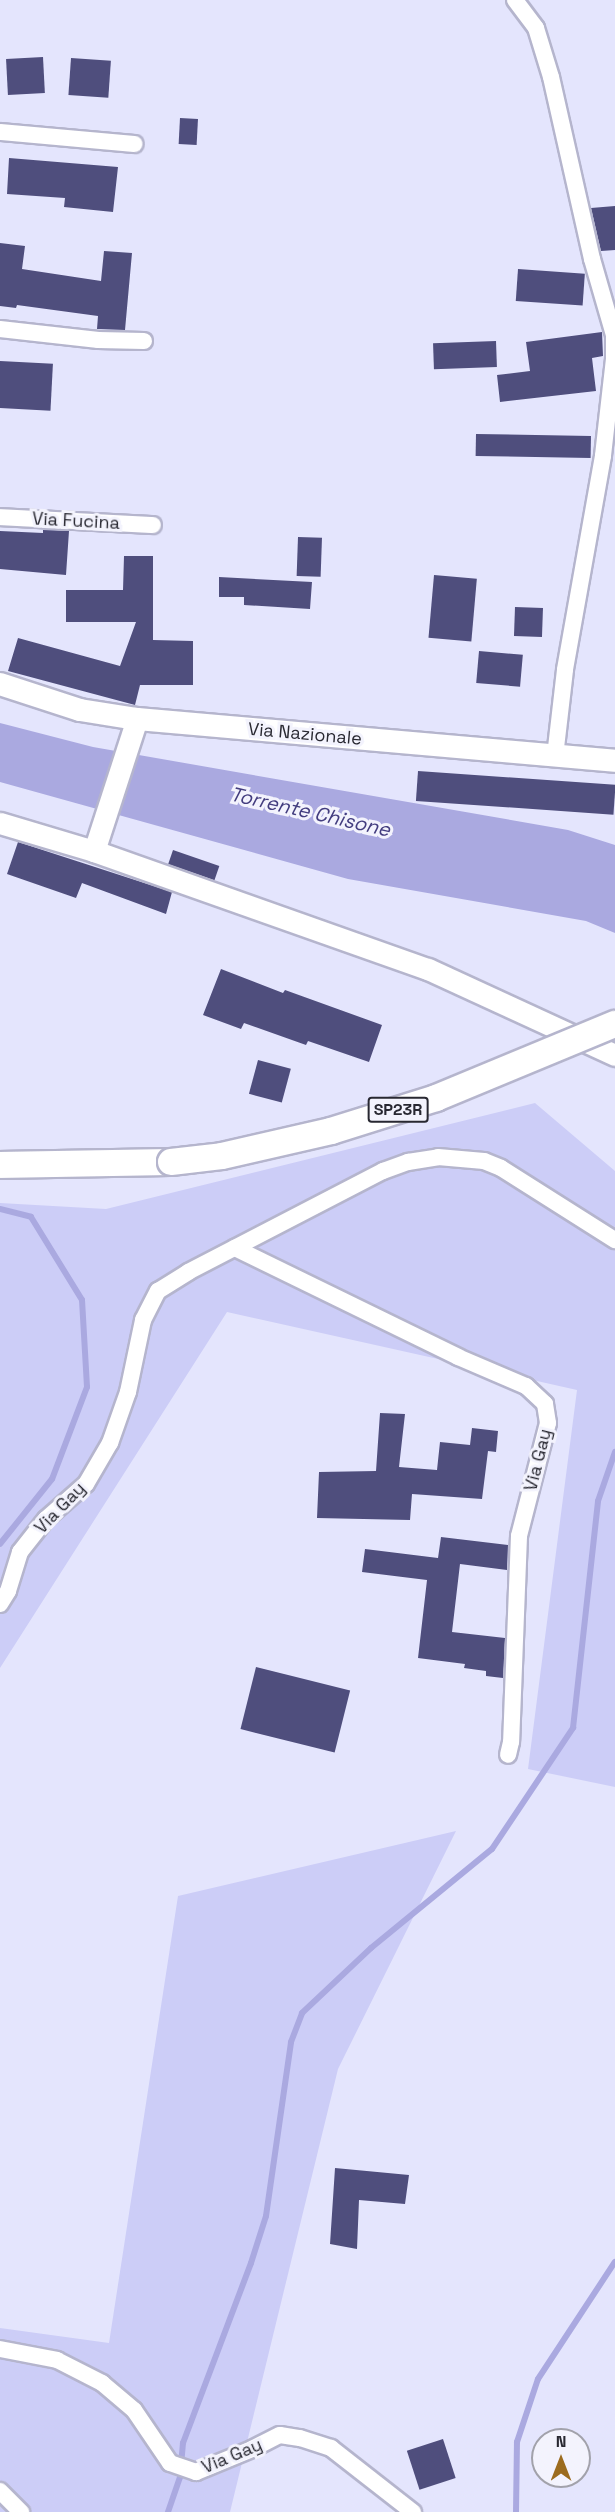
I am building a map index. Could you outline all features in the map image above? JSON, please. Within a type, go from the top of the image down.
[{"type":"main road","name":"Via Nazionale","points":[[0,684],[80,710],[137,719],[615,761]]},
{"type":"main road","name":"SP23R","points":[[0,1165],[171,1162],[222,1156],[331,1131],[436,1098],[615,1024]]},
{"type":"street","points":[[515,0],[536,28],[551,77],[592,259],[614,335],[614,359],[603,456],[565,670],[555,756]]},
{"type":"street","points":[[0,132],[134,144]]},
{"type":"street","points":[[0,329],[56,337],[144,341]]},
{"type":"street","name":"Via Fucina","points":[[0,517],[153,525]]},
{"type":"street","points":[[94,851],[137,719]]},
{"type":"street","points":[[0,823],[94,851],[428,969],[615,1055]]},
{"type":"street","name":"Via Gay","points":[[0,1604],[8,1591],[20,1552],[46,1519],[86,1484],[110,1443],[128,1392],[143,1320],[158,1291],[188,1272],[383,1172],[408,1162],[438,1157],[484,1161],[501,1168],[615,1240]]},
{"type":"street","name":"Via Gay","points":[[235,1248],[458,1357],[526,1386],[545,1404],[548,1423],[546,1434],[519,1536],[511,1742],[508,1755]]},
{"type":"street","name":"Via Gay","points":[[0,2349],[57,2360],[102,2383],[134,2410],[170,2463],[196,2472],[280,2435],[300,2438],[331,2448],[413,2512]]},
{"type":"street","points":[[0,2492],[21,2512]]},
{"type":"shaded area","points":[[535,1103],[615,1171],[615,1787],[528,1769],[577,1390],[227,1312],[0,1668],[0,1203],[106,1209]]},
{"type":"shaded area","points":[[456,1831],[338,2069],[230,2512],[0,2512],[0,2328],[109,2343],[178,1896]]},
{"type":"water","name":"Torrente Chisone","points":[[0,723],[93,747],[568,830],[615,845],[615,933],[586,921],[348,879],[0,782]]},
{"type":"building","points":[[43,57],[45,93],[8,95],[6,59]]},
{"type":"building","points":[[71,58],[111,61],[108,98],[68,95]]},
{"type":"building","points":[[180,118],[198,119],[197,145],[179,144]]},
{"type":"building","points":[[9,158],[118,167],[113,212],[64,207],[65,198],[7,194]]},
{"type":"building","points":[[615,206],[615,250],[601,251],[591,208]]},
{"type":"building","points":[[0,243],[25,246],[22,269],[101,281],[104,251],[132,253],[125,330],[97,329],[98,316],[17,305],[16,308],[0,306]]},
{"type":"building","points":[[518,269],[585,274],[583,306],[516,301]]},
{"type":"building","points":[[602,332],[603,356],[592,358],[596,391],[500,402],[497,375],[530,371],[526,342]]},
{"type":"building","points":[[496,341],[497,367],[434,369],[433,343]]},
{"type":"building","points":[[0,361],[53,364],[50,411],[0,408]]},
{"type":"building","points":[[476,434],[591,436],[591,458],[476,456]]},
{"type":"building","points":[[43,530],[69,531],[66,575],[0,569],[0,531],[43,533]]},
{"type":"building","points":[[298,537],[322,538],[321,577],[297,576]]},
{"type":"building","points":[[124,556],[153,556],[153,640],[193,641],[193,685],[140,685],[135,705],[8,671],[18,638],[120,666],[136,622],[66,622],[66,590],[123,590]]},
{"type":"building","points":[[434,575],[477,579],[471,642],[429,638]]},
{"type":"building","points":[[219,577],[312,582],[310,609],[244,605],[244,597],[219,597]]},
{"type":"building","points":[[515,607],[543,608],[542,637],[514,636]]},
{"type":"building","points":[[479,651],[523,655],[520,687],[476,683]]},
{"type":"building","points":[[418,771],[615,785],[613,815],[416,801]]},
{"type":"building","points":[[18,842],[172,892],[166,914],[82,883],[76,898],[7,874]]},
{"type":"building","points":[[173,850],[219,866],[214,880],[168,864]]},
{"type":"building","points":[[221,969],[283,993],[285,990],[382,1025],[369,1062],[308,1041],[306,1045],[244,1023],[241,1029],[203,1015]]},
{"type":"building","points":[[258,1060],[291,1069],[282,1103],[249,1094]]},
{"type":"building","points":[[380,1413],[405,1414],[399,1467],[437,1470],[440,1442],[470,1445],[472,1428],[498,1431],[496,1452],[488,1451],[482,1499],[412,1494],[410,1520],[317,1518],[319,1472],[376,1471]]},
{"type":"building","points":[[441,1537],[508,1545],[507,1570],[460,1564],[452,1632],[505,1638],[503,1678],[486,1676],[486,1671],[464,1668],[465,1664],[418,1658],[427,1580],[362,1572],[365,1549],[438,1558]]},
{"type":"building","points":[[256,1667],[350,1690],[335,1753],[241,1729]]},
{"type":"building","points":[[335,2168],[409,2175],[405,2204],[359,2200],[357,2249],[330,2244]]},
{"type":"building","points":[[443,2439],[456,2478],[420,2490],[407,2451]]},
{"type":"waterway","points":[[0,1209],[31,1217],[82,1300],[87,1387],[52,1479],[0,1544]]},
{"type":"waterway","points":[[168,2512],[180,2477],[183,2443],[251,2263],[266,2216],[291,2042],[302,2013],[371,1948],[492,1849],[573,1728],[598,1501],[615,1452]]},
{"type":"waterway","points":[[516,2512],[517,2442],[538,2379],[615,2262]]}]
